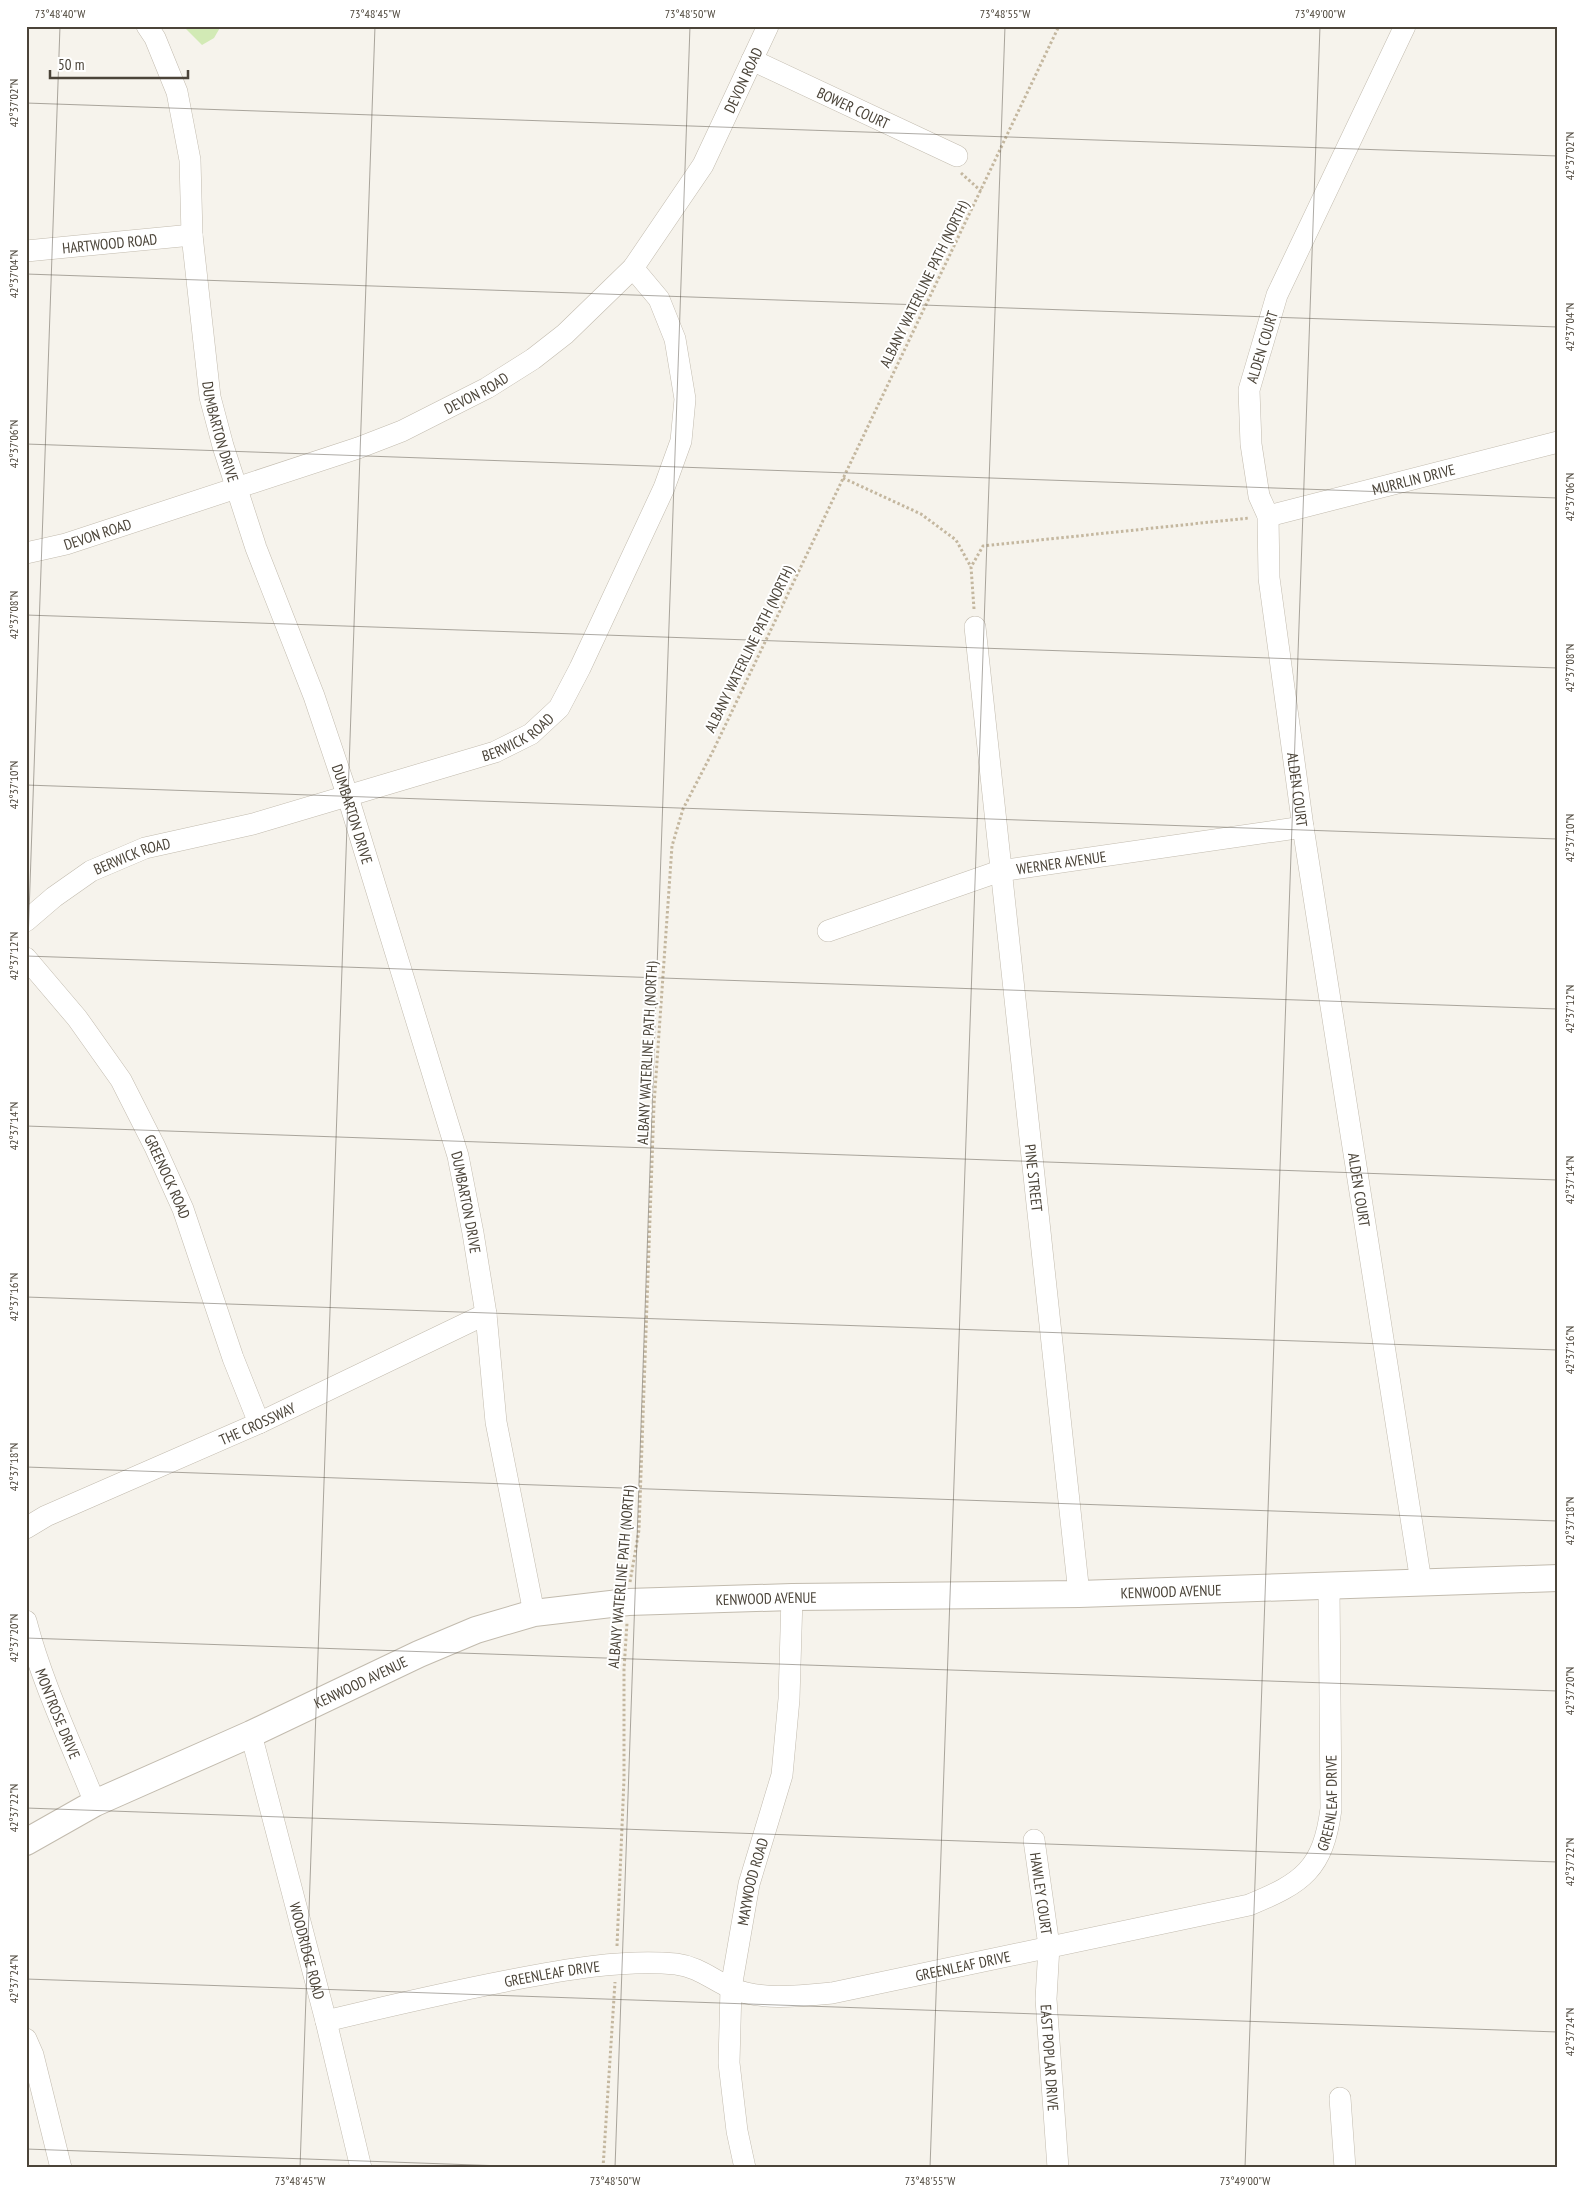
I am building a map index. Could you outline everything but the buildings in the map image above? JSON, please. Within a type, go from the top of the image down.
[{"type":"street","name":"DUMBARTON DRIVE","points":[[147,26],[155,38],[177,92],[190,160],[192,235],[210,397],[223,446],[256,548],[314,696],[348,797],[458,1156],[474,1233],[486,1314],[496,1422],[534,1613]]},
{"type":"street","name":"DEVON ROAD","points":[[26,553],[66,544],[358,448],[402,431],[487,388],[533,359],[565,334],[633,268],[703,165],[768,26]]},
{"type":"street","name":"ALDEN COURT","points":[[1405,26],[1277,296],[1249,390],[1251,444],[1259,496],[1268,516],[1269,578],[1303,827],[1422,1582]]},
{"type":"street","name":"BOWER COURT","points":[[752,60],[956,156]]},
{"type":"street","name":"HARTWOOD ROAD","points":[[26,251],[192,235]]},
{"type":"street","name":"BERWICK ROAD","points":[[26,921],[54,897],[91,871],[145,848],[253,824],[495,752],[531,734],[559,708],[580,668],[664,488],[681,441],[685,399],[675,339],[659,299],[633,268]]},
{"type":"street","name":"MURRLIN DRIVE","points":[[1268,516],[1558,442]]},
{"type":"street","name":"PINE STREET","points":[[975,627],[1078,1594]]},
{"type":"street","name":"WERNER AVENUE","points":[[828,931],[1000,871],[1303,827]]},
{"type":"street","name":"GREENOCK ROAD","points":[[26,958],[77,1018],[121,1080],[155,1147],[183,1209],[233,1358],[259,1422]]},
{"type":"street","name":"THE CROSSWAY","points":[[26,1528],[46,1516],[259,1422],[486,1314]]},
{"type":"street","name":"KENWOOD AVENUE","points":[[26,1842],[95,1803],[251,1734],[419,1654],[476,1630],[534,1613],[628,1602],[792,1597],[1078,1594],[1558,1578]]},
{"type":"street","name":"GREENLEAF DRIVE","points":[[326,2021],[427,1996],[552,1972],[617,1964],[676,1964],[701,1970],[731,1988],[784,1997],[832,1993],[1249,1905],[1275,1894],[1296,1882],[1317,1860],[1325,1843],[1331,1809],[1329,1587]]},
{"type":"street","name":"MAYWOOD ROAD","points":[[745,2168],[737,2131],[729,2063],[731,1988],[749,1884],[782,1775],[789,1700],[792,1597]]},
{"type":"street","name":"MONTROSE DRIVE","points":[[26,1621],[60,1716],[95,1803]]},
{"type":"street","name":"WOODRIDGE ROAD","points":[[251,1734],[326,2021],[360,2168]]},
{"type":"street","name":"HAWLEY COURT","points":[[1034,1840],[1050,1946]]},
{"type":"street","name":"EAST POPLAR DRIVE","points":[[1050,1946],[1046,1999],[1058,2168]]},
{"type":"street","points":[[26,2039],[33,2056],[61,2168]]},
{"type":"street","points":[[1340,2098],[1345,2168]]},
{"type":"path","name":"ALBANY WATERLINE PATH (NORTH)","points":[[603,2168],[617,1964],[624,1779],[624,1670],[628,1602],[639,1530],[654,1105],[672,846],[683,809],[713,751],[1059,26]]},
{"type":"path","points":[[844,478],[921,514],[956,540],[971,567],[975,627]]},
{"type":"path","points":[[971,567],[983,546],[1268,516]]},
{"type":"green space","points":[[183,26],[221,26],[214,38],[202,45]]}]
